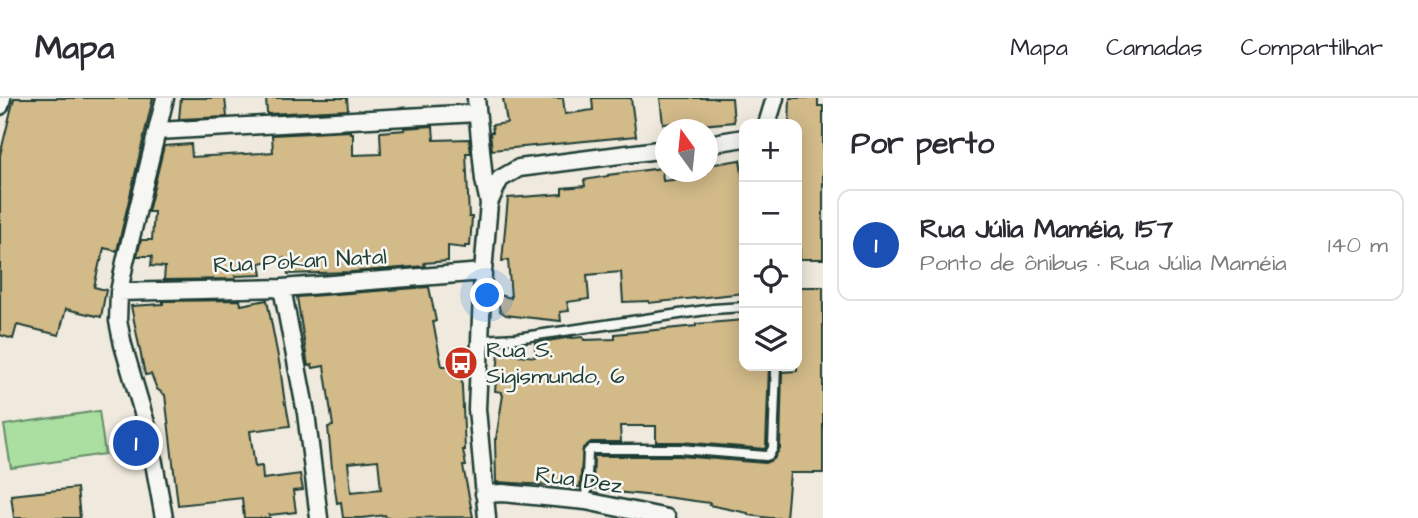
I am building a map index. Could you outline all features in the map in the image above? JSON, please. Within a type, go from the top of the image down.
[{"type":"street","points":[[0,106],[2,98]]},
{"type":"street","points":[[164,518],[148,430],[118,321],[119,292],[128,249],[165,98]]},
{"type":"street","points":[[769,119],[775,98]]},
{"type":"street","points":[[158,131],[476,105],[489,204],[477,409],[487,518]]},
{"type":"street","points":[[718,142],[739,139]]},
{"type":"street","points":[[489,204],[500,179],[519,167],[655,150]]},
{"type":"street","name":"Rua Pokan Natal","points":[[119,292],[282,288],[483,272]]},
{"type":"street","points":[[282,288],[306,413],[319,518]]},
{"type":"street","name":"Rua Dez","points":[[484,494],[503,493],[586,501],[667,518]]},
{"type":"lane","points":[[480,340],[517,338],[739,307]]},
{"type":"lane","points":[[586,501],[588,452],[591,449],[680,449],[766,456],[769,454],[773,448],[776,371]]},
{"type":"green space","points":[[99,411],[105,454],[11,468],[4,425]]},
{"type":"building","points":[[14,98],[153,98],[117,251],[104,248],[100,261],[94,287],[106,290],[101,317],[66,309],[59,335],[17,325],[13,339],[0,335],[0,155]]},
{"type":"building","points":[[181,98],[225,98],[227,117],[179,119]]},
{"type":"building","points":[[266,98],[347,98],[348,110],[267,114]]},
{"type":"building","points":[[503,98],[563,98],[565,114],[593,110],[592,98],[631,98],[636,136],[492,150],[492,125],[507,123]]},
{"type":"building","points":[[660,98],[732,98],[734,122],[718,123],[718,119],[662,119]]},
{"type":"building","points":[[790,98],[818,98],[818,106],[823,106],[823,259],[802,259],[802,119],[789,119]]},
{"type":"building","points":[[433,126],[434,140],[469,139],[471,153],[466,153],[469,217],[472,217],[470,246],[448,246],[448,261],[424,263],[425,266],[288,274],[284,258],[260,263],[262,275],[235,276],[236,279],[164,280],[165,267],[151,266],[152,256],[137,256],[141,240],[152,240],[154,212],[148,212],[164,146],[191,144],[192,157],[262,153],[273,152],[272,135],[350,131],[353,133],[353,155],[381,154],[380,132]]},
{"type":"building","points":[[739,160],[739,294],[649,303],[623,302],[621,272],[587,275],[589,299],[567,302],[569,311],[560,312],[561,321],[506,315],[500,311],[496,294],[511,298],[508,260],[502,261],[508,198],[562,194],[562,188],[585,186],[584,180],[655,169],[655,182],[718,182],[718,163]]},
{"type":"building","points":[[429,287],[442,366],[461,366],[463,450],[466,466],[463,466],[473,517],[386,518],[385,515],[343,518],[341,502],[337,503],[332,468],[328,427],[333,426],[324,366],[308,366],[297,297]],"holes":[[[378,460],[381,489],[351,492],[348,463]]]},
{"type":"building","points":[[802,287],[823,287],[823,473],[790,473],[786,518],[748,515],[709,505],[710,503],[593,488],[594,456],[680,456],[765,463],[774,459],[780,448],[782,372],[802,371]]},
{"type":"building","points":[[240,300],[241,305],[267,300],[290,426],[250,431],[255,467],[262,466],[263,479],[300,474],[303,490],[293,491],[296,512],[269,515],[270,518],[244,518],[242,498],[178,505],[165,395],[157,389],[151,374],[145,375],[131,306],[163,304],[163,301]]},
{"type":"building","points":[[739,320],[739,371],[769,371],[765,449],[656,442],[656,426],[620,426],[621,442],[591,442],[583,448],[580,487],[496,482],[495,439],[503,395],[502,392],[495,391],[499,353],[535,357],[535,343],[572,337],[583,337],[584,340],[615,339],[615,334]]},
{"type":"building","points":[[77,488],[80,518],[14,518],[11,495]]},
{"type":"place","name":"Rua S. Sigismundo, 6","points":[[461,363]]},
{"type":"place","name":"Rua Júlia Maméia, 157","points":[[136,443]]}]
